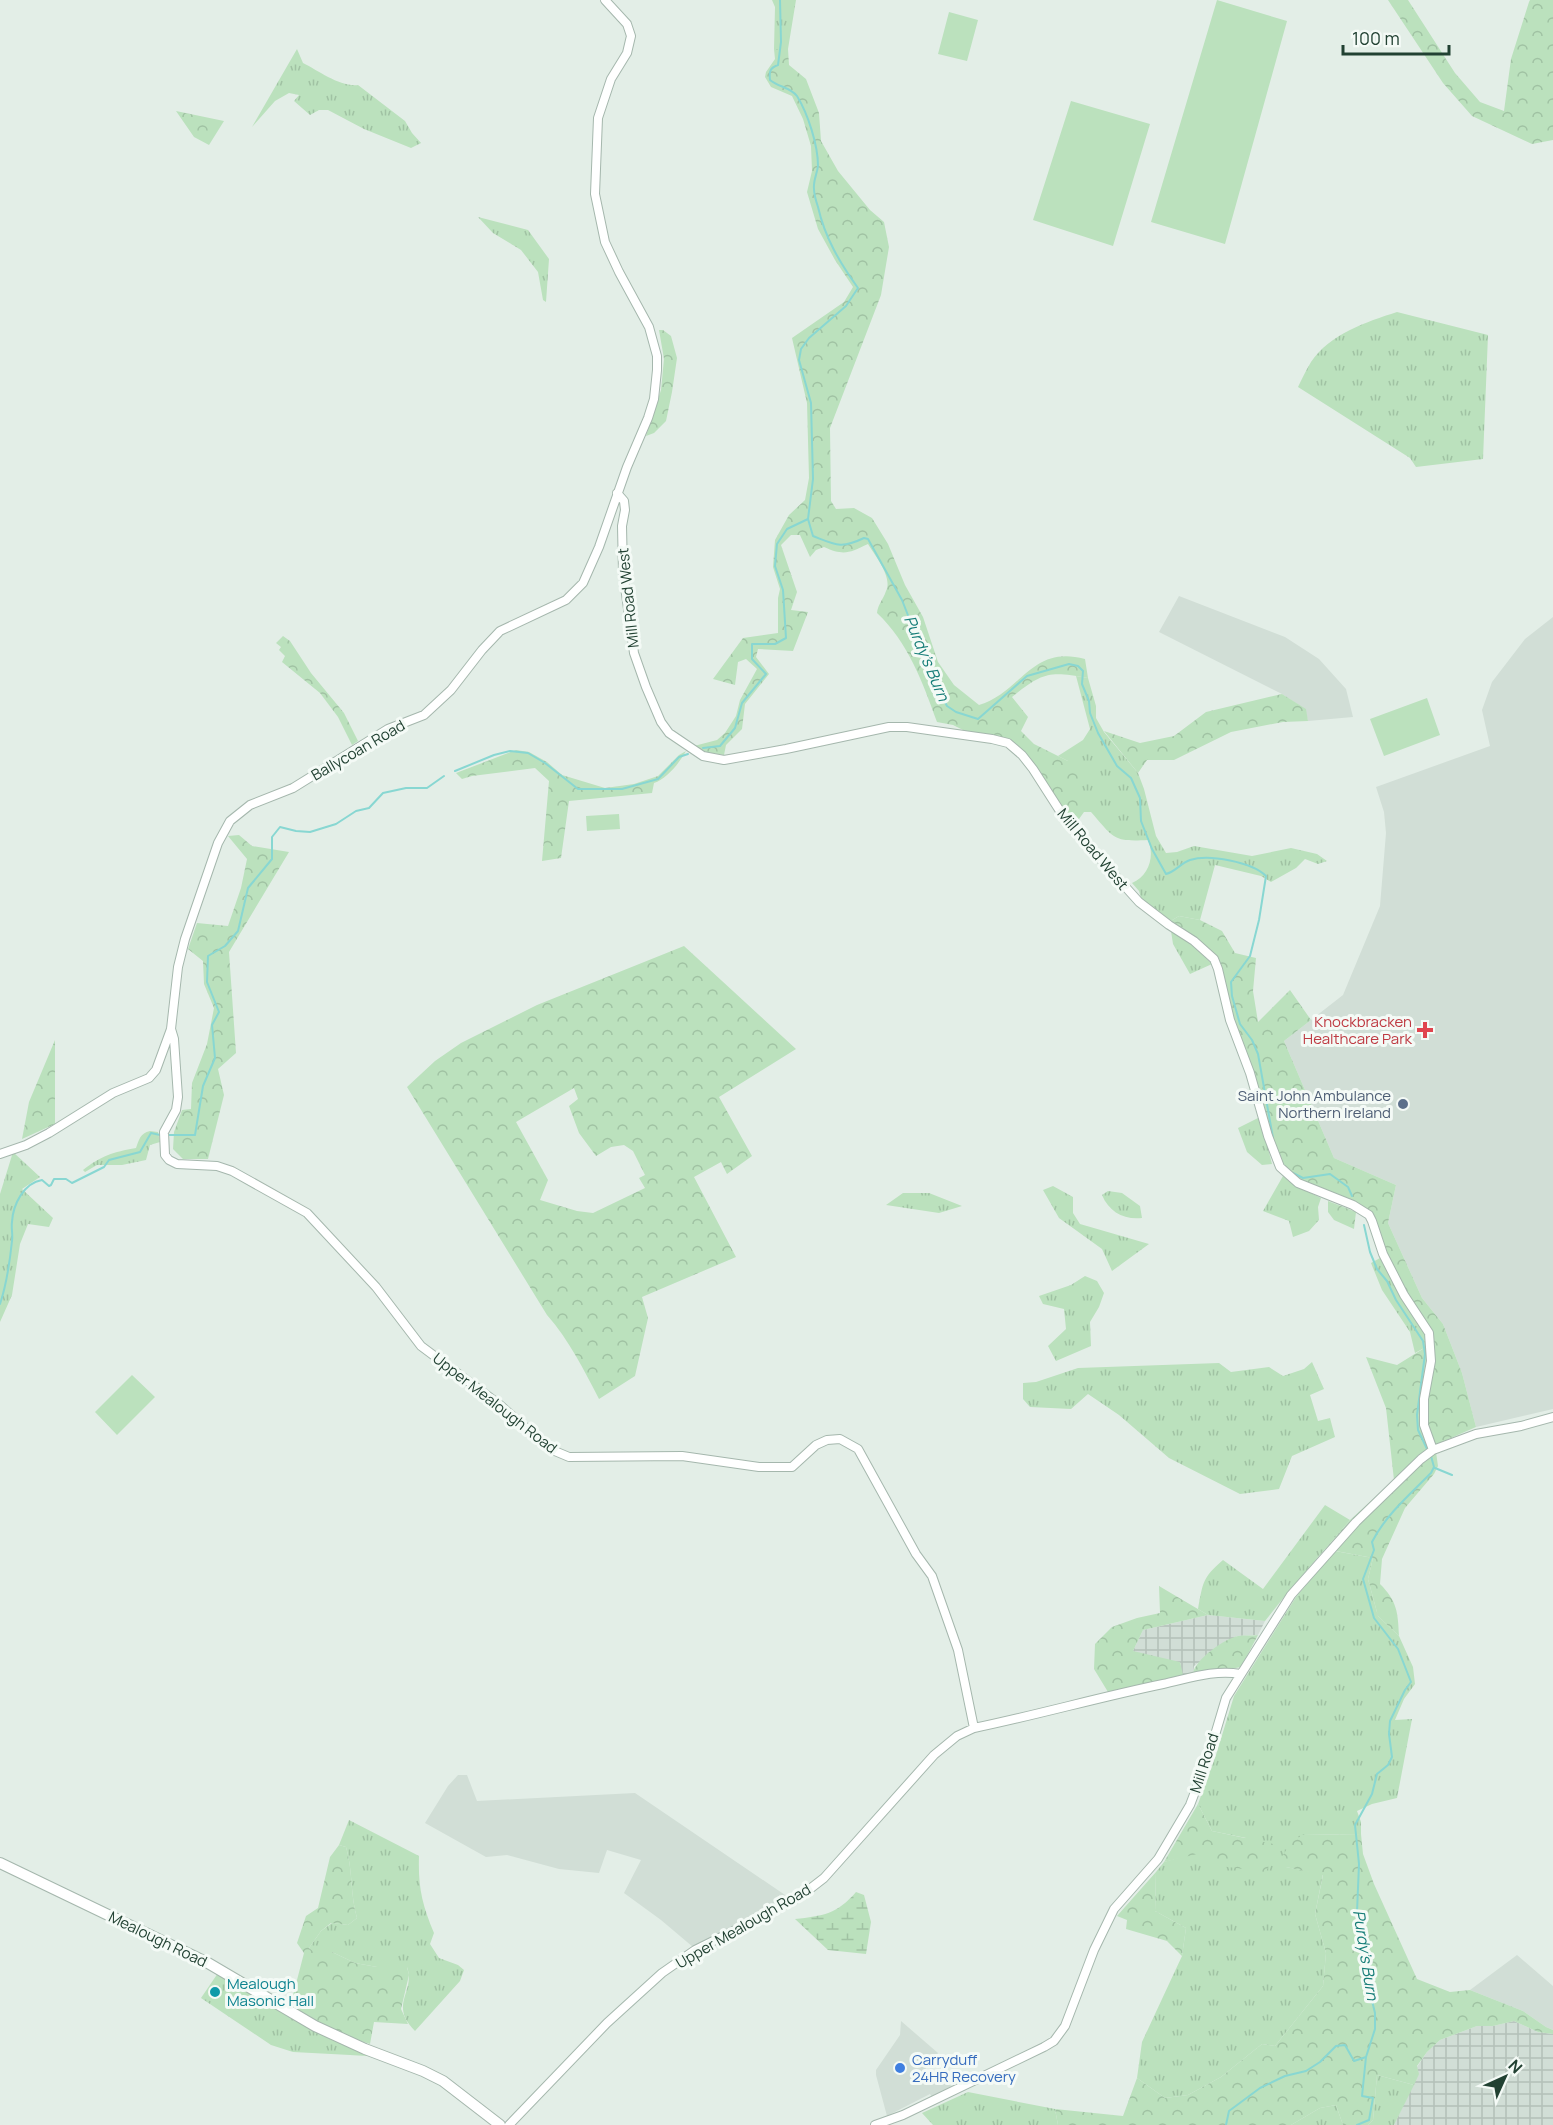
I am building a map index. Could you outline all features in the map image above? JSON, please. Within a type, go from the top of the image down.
[{"type":"street","name":"Ballycoan Road","points":[[0,1154],[26,1145],[49,1133],[113,1093],[149,1078],[156,1070],[171,1029],[178,967],[185,939],[218,843],[230,821],[250,805],[293,788],[388,729],[424,715],[451,690],[500,631],[566,600],[583,583],[591,568],[617,492],[648,418],[654,399],[657,370],[657,356],[650,327],[605,242],[595,194],[598,118],[611,79],[627,53],[631,36],[627,24],[605,0]]},
{"type":"street","name":"Mill Road West","points":[[617,492],[624,501],[625,510],[622,526],[622,572],[634,653],[661,722],[669,733],[703,756],[724,760],[889,727],[907,727],[1008,743],[1033,769],[1067,822],[1139,902],[1169,925],[1194,940],[1214,959],[1230,1020],[1250,1073],[1270,1144],[1280,1167],[1298,1183],[1353,1205],[1369,1215],[1383,1254],[1404,1296],[1429,1334],[1431,1361],[1424,1399],[1424,1425],[1433,1450]]},
{"type":"street","name":"Upper Mealough Road","points":[[171,1029],[174,1039],[178,1097],[176,1110],[164,1136],[165,1155],[169,1160],[177,1164],[217,1166],[232,1171],[307,1213],[376,1287],[421,1346],[486,1393],[550,1449],[569,1457],[682,1456],[759,1467],[792,1467],[816,1445],[827,1440],[840,1438],[852,1444],[862,1455],[916,1554],[932,1576],[958,1650],[974,1728]]},
{"type":"street","name":"Mill Road","points":[[875,2125],[903,2115],[1028,2055],[1044,2047],[1060,2033],[1065,2026],[1094,1950],[1114,1909],[1158,1859],[1190,1805],[1209,1755],[1226,1698],[1291,1595],[1356,1522],[1433,1450],[1476,1434],[1521,1426],[1553,1417]]},
{"type":"street","name":"Upper Mealough Road","points":[[509,2125],[607,2023],[662,1973],[695,1950],[802,1895],[824,1878],[934,1755],[957,1736],[974,1728],[1098,1698],[1186,1679],[1224,1673],[1240,1674]]},
{"type":"street","name":"Mealough Road","points":[[0,1863],[208,1963],[315,2026],[442,2081],[469,2099],[500,2125]]},
{"type":"shaded area","points":[[1179,596],[1285,637],[1319,659],[1346,689],[1353,717],[1308,721],[1305,709],[1282,694],[1159,632]]},
{"type":"shaded area","name":"Knockbracken Healthcare Park","points":[[1553,617],[1553,1409],[1476,1427],[1462,1373],[1443,1324],[1422,1298],[1388,1223],[1396,1185],[1334,1158],[1284,1041],[1343,995],[1380,906],[1386,833],[1384,812],[1376,787],[1490,746],[1482,710],[1492,682],[1525,639]]},
{"type":"shaded area","points":[[1208,1615],[1265,1621],[1258,1635],[1237,1636],[1194,1666],[1193,1673],[1183,1675],[1133,1651],[1143,1630]]},
{"type":"shaded area","points":[[458,1775],[467,1775],[477,1801],[635,1793],[788,1897],[728,1931],[693,1947],[624,1893],[641,1860],[607,1850],[599,1873],[559,1869],[507,1855],[486,1857],[425,1823],[448,1786]]},
{"type":"shaded area","points":[[1517,1955],[1553,1986],[1553,2030],[1523,2011],[1470,1990]]},
{"type":"shaded area","points":[[901,2021],[938,2053],[922,2073],[952,2086],[932,2097],[930,2094],[887,2116],[876,2070],[900,2035]]},
{"type":"shaded area","points":[[1514,2021],[1538,2032],[1553,2034],[1553,2125],[1394,2125],[1418,2074],[1417,2067],[1427,2052],[1440,2040],[1477,2026],[1493,2026]]},
{"type":"green space","points":[[772,0],[796,0],[788,49],[774,49],[775,7]]},
{"type":"green space","points":[[1217,0],[1287,21],[1225,244],[1151,222]]},
{"type":"green space","points":[[1388,0],[1408,0],[1455,73],[1480,102],[1504,111],[1511,59],[1529,2],[1530,0],[1553,0],[1553,140],[1532,144],[1472,116],[1443,83]]},
{"type":"green space","points":[[949,12],[978,20],[967,61],[938,54]]},
{"type":"green space","points":[[297,49],[303,63],[344,84],[358,85],[405,121],[421,143],[411,148],[364,129],[328,110],[319,110],[310,115],[294,101],[299,95],[289,93],[275,101],[252,127]]},
{"type":"green space","points":[[774,49],[788,49],[789,65],[806,79],[819,113],[821,141],[838,171],[870,210],[884,222],[889,247],[881,295],[830,428],[831,501],[836,509],[854,508],[872,518],[888,544],[905,585],[923,617],[938,662],[954,685],[979,705],[1006,691],[1027,672],[1052,658],[1067,656],[1085,659],[1088,678],[1055,674],[1039,678],[1012,697],[1028,717],[1021,731],[1034,744],[1068,761],[1079,777],[1081,807],[1070,822],[1010,741],[967,732],[953,725],[937,722],[906,650],[888,624],[877,613],[888,585],[885,573],[868,544],[846,552],[837,552],[824,547],[816,550],[810,557],[800,535],[791,535],[781,545],[797,592],[791,610],[808,612],[793,651],[758,649],[756,657],[769,674],[745,704],[742,729],[726,745],[724,755],[706,752],[694,746],[717,740],[725,733],[736,716],[740,700],[757,669],[746,659],[738,662],[735,685],[713,679],[743,638],[778,633],[780,589],[773,567],[775,540],[789,515],[805,500],[809,478],[807,403],[792,338],[844,302],[853,287],[818,229],[807,192],[812,171],[811,146],[803,119],[792,96],[771,87],[765,77],[775,59]]},
{"type":"green space","points":[[1071,101],[1150,124],[1113,246],[1033,220]]},
{"type":"green space","points":[[176,111],[224,121],[209,145],[194,137]]},
{"type":"green space","points":[[478,217],[528,230],[549,259],[546,302],[543,300],[538,272],[521,250],[493,233]]},
{"type":"green space","points":[[1397,312],[1488,335],[1483,459],[1416,467],[1410,458],[1298,387],[1311,362],[1328,344],[1350,330]]},
{"type":"green space","points":[[659,330],[671,336],[677,358],[666,421],[654,433],[646,436],[661,390],[664,359]]},
{"type":"green space","points":[[283,636],[290,641],[311,673],[344,713],[358,741],[352,745],[338,717],[320,693],[282,662],[285,656],[279,650],[281,647],[276,643]]},
{"type":"green space","points":[[1076,676],[1088,678],[1096,706],[1096,718],[1104,732],[1138,773],[1156,836],[1166,853],[1194,846],[1252,856],[1291,848],[1317,854],[1327,861],[1318,864],[1305,859],[1296,868],[1271,882],[1261,876],[1215,865],[1200,920],[1179,916],[1169,922],[1142,902],[1139,891],[1132,883],[1143,876],[1149,865],[1151,852],[1148,840],[1120,839],[1110,833],[1091,812],[1084,812],[1074,826],[1070,822],[1068,761],[1058,756],[1083,740],[1090,729]]},
{"type":"green space","points":[[1282,694],[1306,709],[1308,721],[1283,722],[1231,732],[1174,760],[1147,760],[1138,773],[1104,731],[1140,743],[1174,736],[1206,712]]},
{"type":"green space","points":[[1427,698],[1440,735],[1384,756],[1370,719]]},
{"type":"green space","points":[[516,750],[529,752],[547,762],[562,775],[605,788],[634,784],[658,776],[686,751],[668,774],[654,783],[652,793],[569,801],[561,858],[542,861],[549,781],[535,768],[462,779],[456,773]]},
{"type":"green space","points":[[619,814],[620,829],[587,831],[586,816]]},
{"type":"green space","points":[[239,835],[252,846],[289,852],[229,952],[236,1053],[218,1069],[224,1095],[208,1159],[183,1159],[173,1149],[174,1132],[182,1110],[191,1109],[192,1083],[207,1044],[214,1008],[204,984],[203,961],[188,949],[197,923],[228,926],[241,888],[247,859],[228,836]]},
{"type":"green space","points":[[1179,916],[1200,920],[1222,931],[1235,953],[1256,958],[1253,991],[1258,1022],[1290,990],[1311,1020],[1284,1041],[1334,1158],[1396,1185],[1388,1223],[1422,1298],[1443,1324],[1462,1373],[1476,1427],[1435,1445],[1438,1466],[1405,1508],[1382,1559],[1380,1584],[1396,1607],[1399,1636],[1378,1616],[1368,1579],[1373,1558],[1325,1549],[1350,1520],[1394,1480],[1386,1408],[1366,1357],[1397,1365],[1434,1342],[1389,1265],[1365,1210],[1308,1187],[1279,1165],[1217,959],[1169,922]]},
{"type":"green space","points":[[1171,931],[1188,941],[1212,964],[1190,974],[1173,944]]},
{"type":"green space","points":[[684,946],[796,1049],[719,1097],[752,1156],[727,1174],[721,1162],[694,1177],[736,1257],[642,1297],[648,1318],[635,1376],[599,1399],[582,1366],[547,1315],[407,1087],[435,1061],[461,1043],[537,1005]],"holes":[[[574,1088],[578,1099],[569,1106],[579,1133],[596,1156],[611,1147],[624,1145],[633,1151],[645,1175],[639,1178],[645,1188],[593,1213],[577,1211],[540,1200],[548,1180],[516,1122]]]},
{"type":"green space","points":[[55,1040],[55,1124],[22,1139],[29,1102]]},
{"type":"green space","points":[[1260,1117],[1272,1164],[1262,1165],[1247,1152],[1238,1128]]},
{"type":"green space","points":[[150,1131],[158,1132],[160,1142],[150,1145],[146,1160],[122,1165],[97,1165],[85,1172],[83,1170],[108,1155],[136,1148],[142,1135]]},
{"type":"green space","points":[[13,1152],[40,1177],[22,1189],[53,1218],[49,1227],[28,1224],[20,1244],[12,1295],[0,1322],[0,1194]]},
{"type":"green space","points":[[1283,1176],[1296,1186],[1321,1198],[1318,1207],[1319,1220],[1309,1231],[1293,1237],[1289,1221],[1263,1211]]},
{"type":"green space","points":[[1053,1186],[1073,1197],[1073,1213],[1080,1224],[1149,1244],[1112,1271],[1102,1249],[1059,1218],[1043,1190]]},
{"type":"green space","points":[[1108,1191],[1122,1193],[1140,1206],[1142,1218],[1129,1218],[1118,1214],[1102,1195]]},
{"type":"green space","points":[[903,1193],[929,1193],[962,1206],[939,1213],[886,1205]]},
{"type":"green space","points":[[1328,1201],[1356,1212],[1354,1229],[1334,1220],[1328,1212]]},
{"type":"green space","points":[[1380,1258],[1401,1297],[1425,1332],[1428,1346],[1415,1353],[1410,1332],[1382,1290],[1371,1263]]},
{"type":"green space","points":[[1085,1276],[1097,1281],[1104,1293],[1090,1322],[1091,1346],[1056,1361],[1048,1346],[1066,1329],[1064,1309],[1043,1304],[1039,1296],[1071,1285]]},
{"type":"green space","points":[[1312,1362],[1324,1389],[1310,1395],[1318,1421],[1330,1418],[1335,1437],[1292,1456],[1279,1489],[1240,1494],[1169,1458],[1119,1415],[1088,1394],[1071,1409],[1030,1407],[1023,1399],[1023,1383],[1036,1382],[1078,1368],[1219,1363],[1231,1372],[1269,1367],[1283,1376],[1304,1369]]},
{"type":"green space","points":[[132,1375],[155,1397],[117,1435],[95,1412]]},
{"type":"green space","points":[[1325,1505],[1350,1520],[1265,1621],[1208,1615],[1198,1609],[1204,1582],[1223,1560],[1263,1589]]},
{"type":"green space","points":[[1335,1551],[1373,1558],[1368,1579],[1378,1616],[1399,1636],[1413,1667],[1415,1684],[1404,1699],[1395,1720],[1412,1719],[1397,1798],[1372,1804],[1357,1811],[1361,1822],[1361,1834],[1303,1835],[1286,1867],[1323,1874],[1315,1914],[1326,1953],[1323,1986],[1275,2046],[1262,2044],[1221,2077],[1188,2095],[1165,2098],[1137,2078],[1142,2042],[1182,1956],[1186,1928],[1155,1911],[1156,1872],[1164,1862],[1246,1838],[1212,1831],[1198,1804],[1234,1696],[1296,1597]]},
{"type":"green space","points":[[1159,1586],[1208,1615],[1143,1630],[1133,1651],[1180,1662],[1183,1675],[1193,1673],[1199,1662],[1211,1650],[1225,1641],[1238,1636],[1258,1635],[1241,1667],[1108,1692],[1094,1669],[1095,1644],[1112,1627],[1160,1613]]},
{"type":"green space","points":[[1198,1804],[1212,1831],[1278,1845],[1266,1872],[1205,1864],[1197,1854],[1164,1862]]},
{"type":"green space","points":[[349,1820],[419,1856],[422,1895],[434,1933],[430,1944],[439,1958],[458,1965],[464,1970],[460,1981],[415,2031],[407,2022],[403,2005],[409,1976],[407,1967],[377,1967],[355,1963],[332,1952],[314,1953],[309,1948],[321,1931],[332,1923],[348,1925],[357,1918],[346,1847],[339,1845]]},
{"type":"green space","points":[[1361,1834],[1363,1854],[1374,1884],[1417,1979],[1450,1992],[1470,1990],[1523,2011],[1553,2030],[1553,2034],[1538,2032],[1514,2021],[1493,2026],[1477,2026],[1440,2040],[1417,2066],[1419,2074],[1414,2085],[1377,2075],[1373,2120],[1368,2125],[1343,2125],[1336,2105],[1320,2108],[1291,2125],[1058,2125],[1055,2109],[1123,2116],[1137,2078],[1165,2098],[1188,2095],[1221,2077],[1262,2044],[1275,2046],[1323,1986],[1326,1953],[1315,1914],[1323,1875],[1286,1867],[1283,1855],[1292,1841],[1303,1835]]},
{"type":"green space","points":[[339,1845],[346,1847],[357,1918],[348,1925],[331,1923],[321,1931],[309,1948],[314,1952],[332,1952],[355,1963],[377,1967],[407,1967],[409,1975],[401,2009],[408,2024],[374,2022],[370,2044],[340,2034],[290,2007],[304,1953],[297,1943],[306,1916],[318,1908],[330,1857]]},
{"type":"green space","points":[[1156,1872],[1155,1911],[1186,1928],[1182,1956],[1167,1941],[1126,1929],[1127,1920],[1117,1916]]},
{"type":"green space","points":[[856,1892],[864,1895],[871,1922],[866,1954],[828,1950],[795,1919],[829,1913]]},
{"type":"green space","points":[[218,1973],[330,2039],[369,2056],[293,2052],[271,2045],[201,1998]]},
{"type":"green space","points":[[1377,2075],[1414,2085],[1394,2125],[1368,2125],[1373,2120]]},
{"type":"green space","points":[[968,2092],[1055,2109],[1058,2125],[933,2125],[922,2113]]},
{"type":"green space","points":[[1336,2105],[1343,2125],[1291,2125],[1320,2108]]},
{"type":"waterway","name":"Purdy's Burn","points":[[780,0],[781,42],[778,65],[771,70],[770,80],[794,93],[805,112],[816,149],[818,166],[814,191],[821,218],[834,250],[858,288],[846,306],[809,338],[801,349],[799,360],[811,403],[813,479],[808,519],[813,536],[827,542],[844,545],[864,538],[868,539],[902,600],[933,679],[947,706],[956,712],[978,719],[1027,676],[1069,664],[1078,666],[1083,671],[1082,684],[1098,733],[1117,766],[1131,778],[1140,798],[1141,821],[1152,849],[1166,874],[1190,860],[1208,858],[1241,863],[1266,876],[1250,956],[1231,982],[1232,996],[1240,1024],[1252,1040],[1258,1054],[1273,1138]]},
{"type":"waterway","points":[[703,748],[720,746],[735,728],[742,703],[766,674],[752,659],[752,644],[775,644],[786,638],[783,590],[775,566],[777,544],[787,529],[808,519]]},
{"type":"waterway","points":[[455,771],[510,751],[528,753],[545,763],[578,789],[622,789],[658,779],[679,757],[688,754]]},
{"type":"waterway","points":[[166,1135],[195,1135],[203,1086],[215,1058],[212,1025],[219,1012],[207,982],[208,956],[225,946],[238,931],[248,888],[272,859],[272,837],[280,827],[310,832],[336,824],[356,811],[369,808],[383,793],[406,788],[427,788],[444,776]]},
{"type":"waterway","points":[[0,1304],[10,1256],[13,1215],[17,1202],[25,1190],[42,1180],[49,1186],[54,1179],[66,1179],[72,1183],[104,1167],[109,1160],[140,1152],[151,1133],[160,1135]]},
{"type":"waterway","name":"Purdy's Burn","points":[[1293,1173],[1303,1178],[1330,1174],[1348,1187],[1352,1196]]},
{"type":"waterway","name":"Purdy's Burn","points":[[1364,1225],[1370,1252],[1377,1269],[1387,1281],[1396,1300],[1423,1341],[1425,1354],[1417,1415],[1418,1430],[1428,1451]]},
{"type":"waterway","name":"Purdy's Burn","points":[[1357,2125],[1369,2120],[1373,2098],[1362,2096],[1366,2057],[1375,2029],[1375,2013],[1366,1976],[1368,1953],[1365,1932],[1357,1912],[1359,1864],[1355,1825],[1372,1794],[1377,1774],[1388,1765],[1392,1757],[1390,1721],[1411,1682],[1398,1649],[1374,1618],[1363,1579],[1374,1550],[1372,1542],[1377,1532],[1391,1514],[1431,1473],[1434,1467],[1431,1456]]},
{"type":"waterway","points":[[1435,1468],[1452,1475]]},
{"type":"waterway","points":[[1226,2125],[1229,2111],[1260,2088],[1285,2076],[1306,2071],[1320,2062],[1336,2046],[1345,2045],[1354,2061],[1366,2057]]},
{"type":"place","name":"Knockbracken Healthcare Park","points":[[1425,1030]]},
{"type":"place","name":"Saint John Ambulance Northern Ireland","points":[[1403,1104]]},
{"type":"place","name":"Mealough Masonic Hall","points":[[215,1992]]},
{"type":"place","name":"Carryduff 24HR Recovery","points":[[900,2068]]}]
